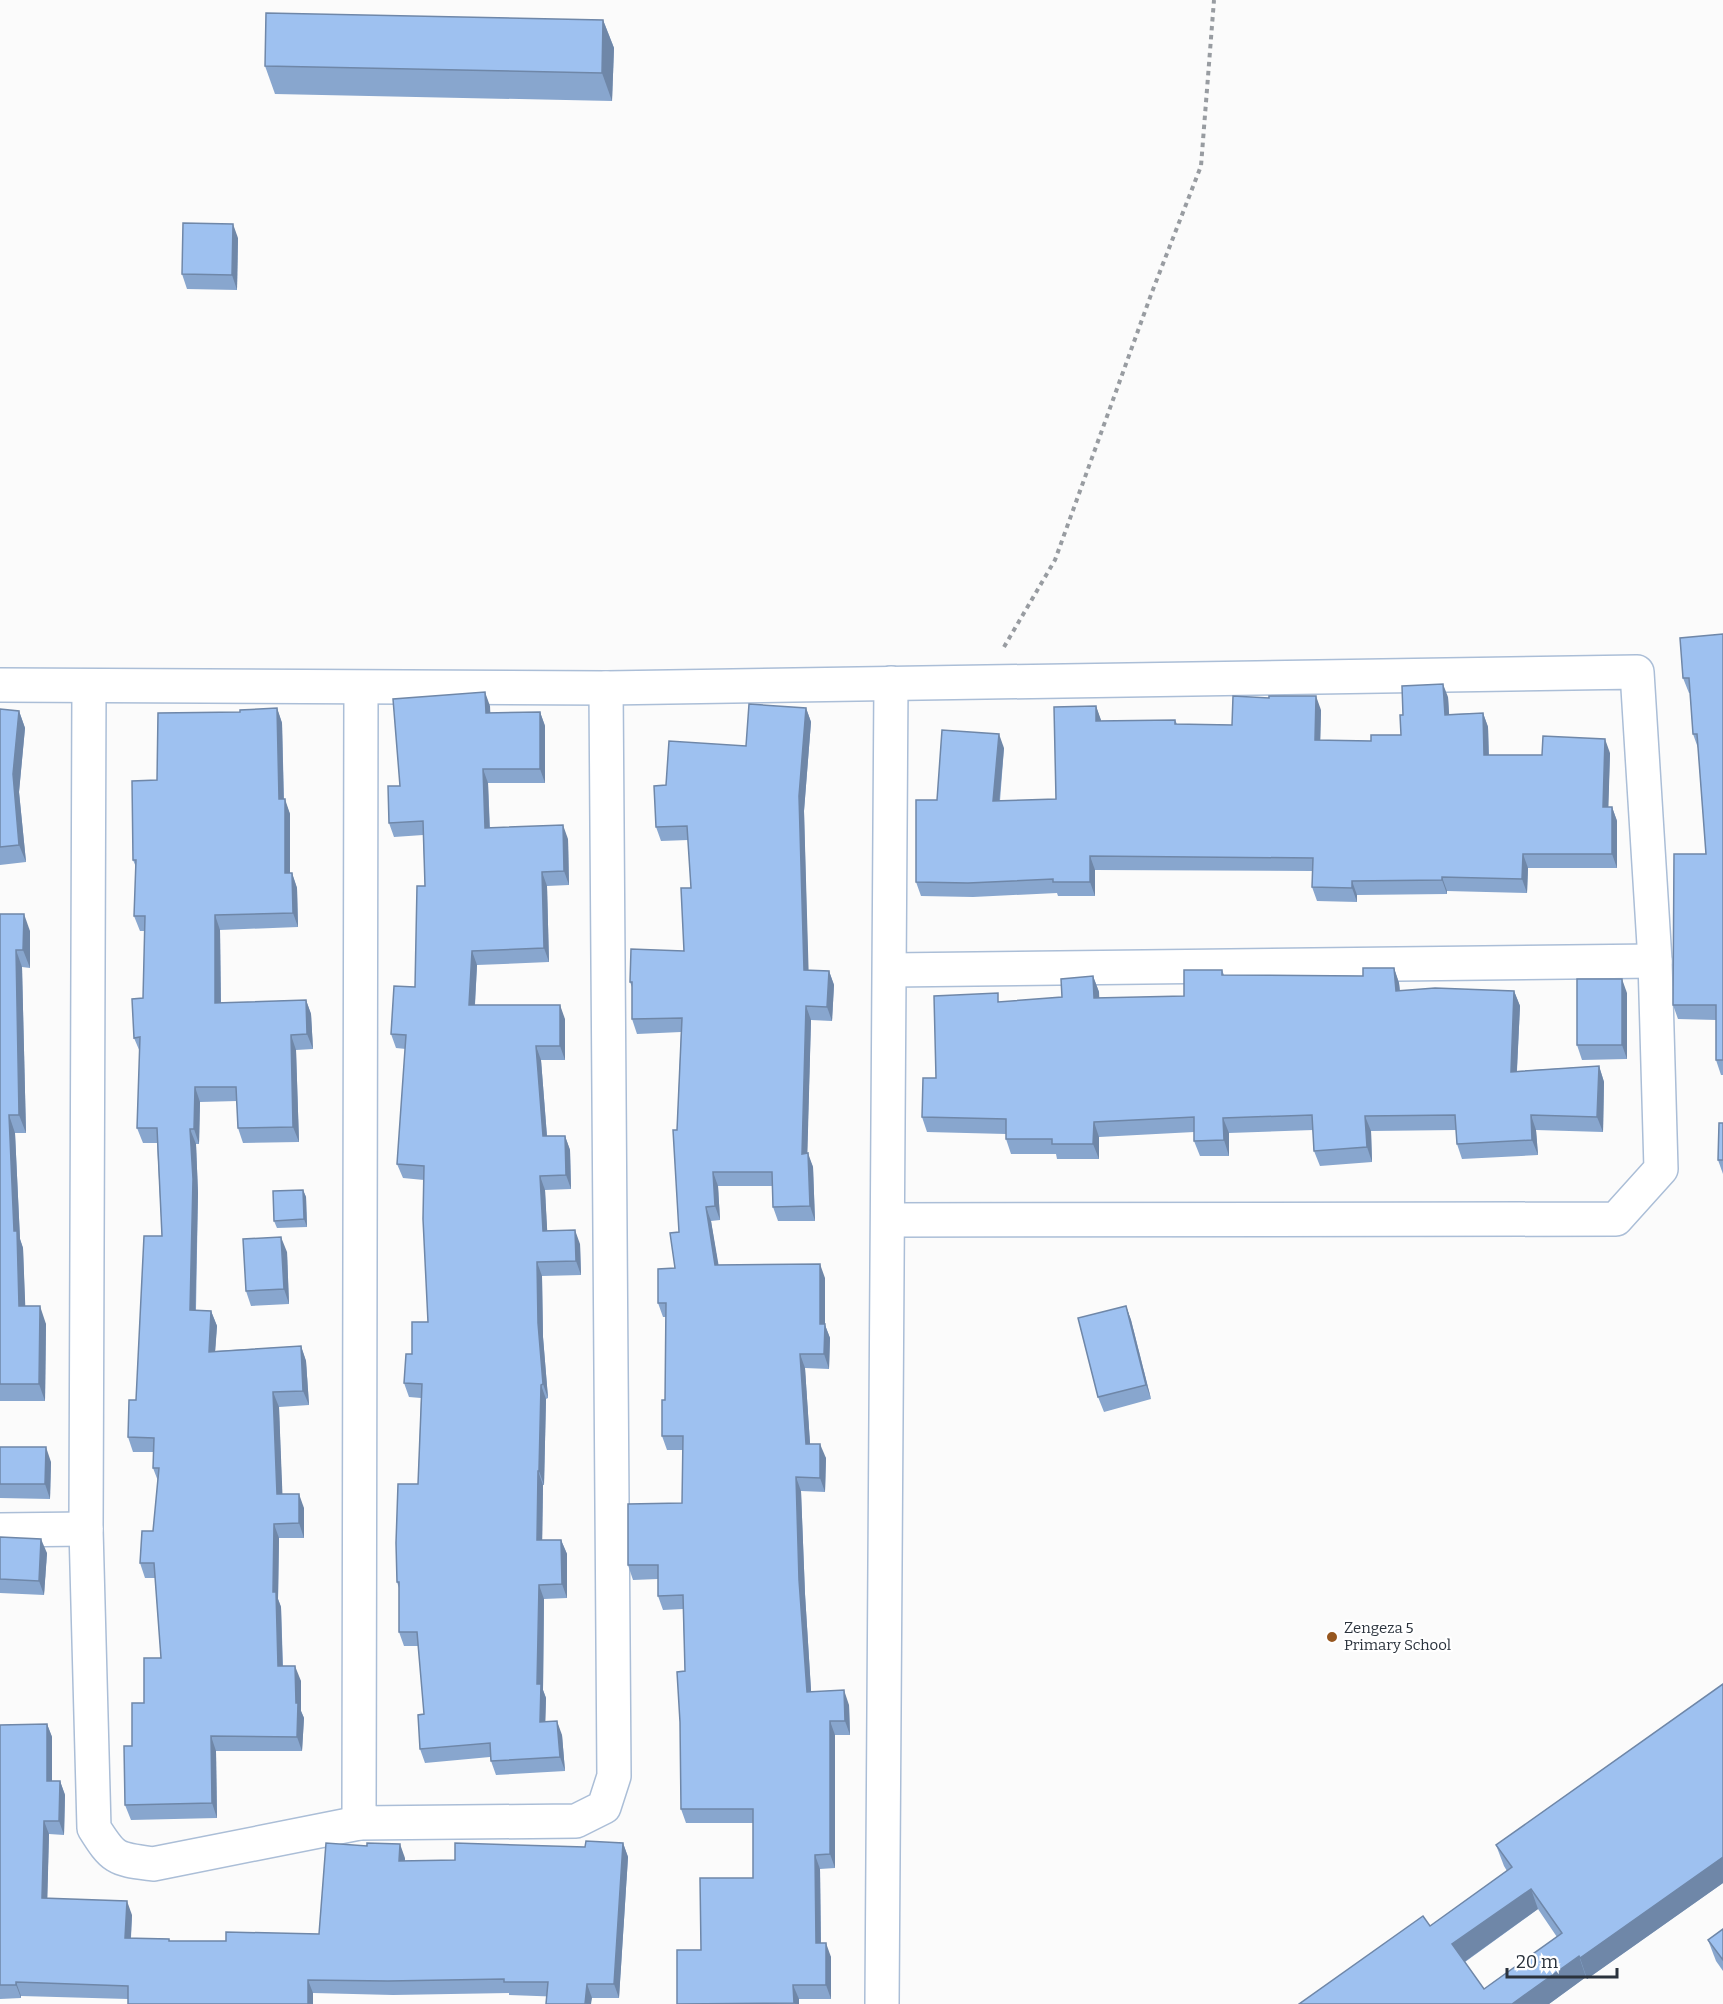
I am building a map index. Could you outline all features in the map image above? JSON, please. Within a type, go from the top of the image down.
[{"type":"street","points":[[0,685],[606,688],[1637,672],[1655,961],[1661,1169],[1616,1219],[888,1220]]},
{"type":"street","points":[[882,2004],[891,970],[891,683]]},
{"type":"street","points":[[89,687],[86,1529],[94,1828],[105,1845],[120,1860],[153,1864],[359,1823],[576,1821],[604,1807],[614,1776],[606,688]]},
{"type":"street","points":[[359,1823],[361,688]]},
{"type":"street","points":[[891,970],[1655,961]]},
{"type":"street","points":[[0,1530],[86,1529]]},
{"type":"path","points":[[984,682],[1055,560],[1152,292],[1201,166],[1214,0]]},
{"type":"building","points":[[266,13],[603,20],[602,73],[265,66]]},
{"type":"building","points":[[183,223],[233,224],[232,275],[182,274]]},
{"type":"building","points":[[1723,634],[1723,1060],[1716,1060],[1716,1005],[1673,1005],[1674,854],[1706,854],[1697,734],[1693,734],[1689,678],[1683,678],[1680,638]]},
{"type":"building","points":[[1443,684],[1445,715],[1483,713],[1484,755],[1542,755],[1543,736],[1605,739],[1603,807],[1612,807],[1612,854],[1523,854],[1522,879],[1442,877],[1442,880],[1352,881],[1352,888],[1312,887],[1313,858],[1090,856],[1090,882],[1053,882],[1053,879],[968,883],[916,882],[916,800],[937,800],[942,730],[999,734],[993,801],[1056,799],[1054,707],[1096,706],[1096,721],[1175,720],[1175,724],[1232,725],[1233,696],[1269,698],[1269,696],[1316,696],[1315,740],[1371,741],[1371,735],[1401,735],[1402,686]]},
{"type":"building","points":[[485,692],[486,713],[540,712],[540,769],[483,769],[485,828],[563,825],[564,871],[542,872],[544,948],[472,951],[469,1005],[560,1005],[560,1046],[536,1046],[543,1136],[565,1136],[566,1175],[540,1176],[543,1231],[575,1230],[576,1261],[537,1262],[538,1323],[543,1384],[541,1385],[537,1540],[561,1540],[562,1584],[539,1585],[537,1684],[541,1684],[540,1722],[557,1721],[560,1757],[491,1761],[490,1743],[420,1749],[418,1715],[424,1714],[417,1632],[399,1632],[396,1543],[398,1484],[418,1484],[422,1384],[404,1383],[406,1354],[412,1354],[412,1322],[428,1322],[423,1219],[424,1166],[397,1164],[406,1035],[391,1034],[394,986],[415,987],[417,886],[425,886],[423,821],[389,823],[388,786],[400,786],[393,699]]},
{"type":"building","points":[[749,704],[806,708],[799,796],[804,970],[829,971],[827,1007],[806,1006],[802,1154],[808,1153],[810,1206],[773,1207],[772,1172],[713,1172],[715,1206],[706,1207],[715,1265],[820,1264],[820,1324],[825,1324],[824,1354],[800,1354],[806,1444],[820,1444],[820,1478],[796,1477],[799,1580],[807,1692],[844,1690],[845,1721],[830,1721],[830,1854],[815,1855],[816,1943],[826,1943],[826,1985],[793,1985],[794,2003],[677,2004],[677,1950],[701,1950],[700,1878],[753,1878],[753,1809],[681,1809],[677,1672],[685,1671],[683,1595],[658,1596],[658,1565],[628,1565],[628,1504],[682,1503],[683,1436],[662,1436],[662,1400],[665,1400],[666,1303],[658,1303],[658,1269],[675,1268],[670,1233],[679,1232],[673,1130],[677,1130],[682,1018],[632,1019],[631,949],[684,951],[681,888],[691,888],[687,826],[656,827],[654,786],[666,785],[669,741],[746,746]]},
{"type":"building","points":[[277,708],[279,799],[285,799],[285,873],[292,873],[293,913],[215,915],[215,1003],[306,1000],[307,1034],[291,1035],[293,1127],[238,1128],[236,1087],[195,1087],[194,1129],[190,1129],[193,1179],[190,1310],[211,1311],[209,1352],[301,1346],[303,1391],[273,1392],[277,1494],[299,1494],[299,1523],[274,1524],[273,1592],[276,1592],[278,1666],[295,1666],[296,1703],[298,1703],[297,1737],[211,1736],[212,1803],[125,1805],[124,1746],[132,1746],[132,1703],[144,1703],[144,1658],[161,1658],[154,1563],[140,1563],[142,1531],[153,1531],[159,1468],[153,1468],[154,1438],[128,1437],[129,1400],[136,1400],[144,1236],[162,1236],[157,1128],[137,1128],[140,1037],[134,1038],[132,999],[143,998],[145,916],[134,916],[136,860],[133,860],[132,781],[157,780],[158,713],[240,712],[240,710]]},
{"type":"building","points":[[0,709],[19,711],[13,774],[19,845],[0,847]]},
{"type":"building","points":[[0,914],[24,914],[23,950],[16,950],[19,1115],[9,1115],[14,1231],[17,1231],[19,1306],[40,1306],[39,1384],[0,1384]]},
{"type":"building","points":[[1363,968],[1394,968],[1396,991],[1435,988],[1514,991],[1511,1072],[1599,1066],[1597,1117],[1531,1115],[1532,1140],[1457,1144],[1455,1115],[1365,1116],[1367,1147],[1314,1151],[1312,1115],[1223,1118],[1224,1140],[1194,1141],[1194,1117],[1094,1122],[1093,1144],[1052,1144],[1052,1139],[1006,1139],[1006,1119],[922,1117],[923,1078],[936,1078],[934,996],[998,993],[998,1002],[1062,997],[1061,979],[1093,976],[1094,998],[1184,996],[1184,970],[1222,970],[1222,975],[1363,976]]},
{"type":"building","points":[[1577,979],[1622,979],[1622,1045],[1577,1045]]},
{"type":"building","points":[[1719,1123],[1723,1123],[1723,1160],[1718,1160]]},
{"type":"building","points":[[303,1190],[304,1219],[274,1221],[273,1191]]},
{"type":"building","points":[[281,1237],[284,1289],[246,1291],[243,1239]]},
{"type":"building","points":[[1126,1306],[1146,1385],[1098,1397],[1078,1318]]},
{"type":"building","points":[[0,1447],[46,1447],[45,1484],[0,1484]]},
{"type":"building","points":[[0,1537],[41,1539],[39,1581],[0,1579]]},
{"type":"building","points":[[1723,1684],[1723,1857],[1512,2004],[1299,2004],[1423,1916],[1430,1926],[1512,1867],[1496,1845]],"holes":[[[1531,1889],[1562,1933],[1484,1989],[1452,1944]]]},
{"type":"building","points":[[47,1724],[47,1781],[60,1781],[59,1821],[44,1821],[42,1898],[127,1901],[125,1938],[226,1941],[226,1932],[319,1934],[326,1843],[367,1846],[367,1843],[400,1844],[399,1861],[455,1860],[455,1843],[585,1847],[586,1841],[623,1843],[614,1984],[587,1984],[585,2004],[546,2004],[548,1982],[504,1982],[504,1979],[308,1980],[308,2004],[128,2004],[128,1986],[16,1982],[16,1985],[0,1985],[0,1725]]},
{"type":"building","points":[[1723,1929],[1723,1960],[1708,1940]]},
{"type":"place","name":"Zengeza 5 Primary School","points":[[1332,1637]]}]
